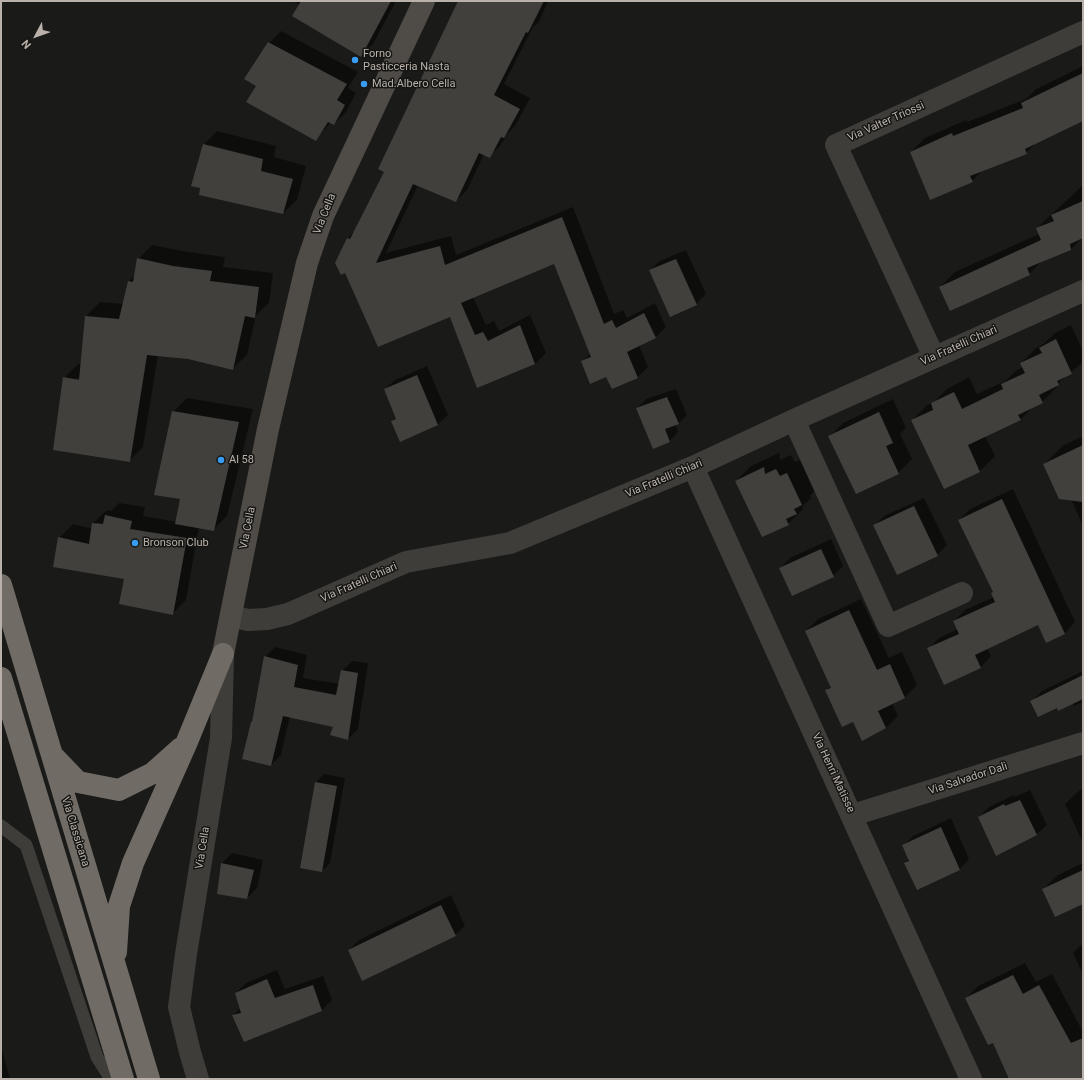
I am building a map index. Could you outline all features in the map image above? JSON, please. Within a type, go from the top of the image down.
[{"type":"highway","name":"Via Classicana","points":[[1,585],[148,1079]]},
{"type":"highway","points":[[115,966],[120,906],[134,863],[186,744],[223,654]]},
{"type":"highway","points":[[1,678],[124,1079]]},
{"type":"highway","points":[[52,755],[78,782],[119,790],[153,773],[186,744]]},
{"type":"street","name":"Via Cella","points":[[198,1079],[190,1052],[180,1007],[186,954],[221,738],[223,654],[268,429],[307,263],[323,216],[424,1]]},
{"type":"street","name":"Via Valter Triossi","points":[[934,357],[836,145],[1083,32]]},
{"type":"street","name":"Via Fratelli Chiari","points":[[231,616],[248,620],[288,614],[406,562],[510,542],[693,467],[934,357],[1082,292]]},
{"type":"street","points":[[794,420],[888,626],[962,593]]},
{"type":"street","name":"Via Henri Matisse","points":[[693,467],[972,1079]]},
{"type":"street","name":"Via Salvador Dalì","points":[[852,815],[1083,742]]},
{"type":"lane","points":[[1,826],[26,845],[97,1057],[111,1079]]},
{"type":"building","points":[[301,1],[391,1],[361,57],[292,16]]},
{"type":"building","points":[[458,1],[544,1],[528,33],[526,32],[494,95],[520,109],[504,138],[501,137],[490,158],[479,153],[456,202],[413,184],[376,263],[440,246],[445,265],[562,217],[604,324],[612,320],[616,328],[644,313],[656,338],[627,352],[638,378],[612,389],[606,377],[590,384],[581,361],[591,357],[554,264],[461,303],[475,335],[483,332],[488,341],[520,325],[535,364],[477,388],[450,317],[378,347],[345,273],[341,275],[335,263],[347,238],[350,239],[384,172],[378,169]]},
{"type":"building","points":[[268,42],[347,84],[337,100],[345,105],[334,125],[328,122],[316,141],[246,102],[256,86],[244,79]]},
{"type":"building","points":[[1083,73],[1083,121],[1025,149],[1027,154],[970,176],[973,182],[930,200],[910,152],[952,133],[953,136],[1023,108],[1021,103]]},
{"type":"building","points":[[203,144],[263,159],[261,171],[293,179],[283,214],[199,195],[200,188],[191,186]]},
{"type":"building","points":[[1083,201],[1083,238],[1070,244],[1071,250],[1027,268],[1030,275],[950,311],[939,287],[1041,240],[1036,228],[1054,221],[1051,215]]},
{"type":"building","points":[[137,258],[173,266],[212,271],[210,281],[259,287],[255,318],[245,316],[233,370],[188,359],[147,355],[130,462],[53,450],[63,377],[79,380],[85,316],[119,319],[128,281],[133,282]]},
{"type":"building","points":[[676,259],[697,305],[670,317],[649,270]]},
{"type":"building","points":[[1056,339],[1072,374],[1057,381],[1059,385],[1039,395],[1043,403],[1018,415],[1021,420],[968,445],[980,472],[944,489],[911,420],[933,410],[931,403],[954,392],[962,409],[1003,389],[1001,384],[1025,373],[1020,363],[1042,353],[1039,348]]},
{"type":"building","points":[[417,375],[438,425],[400,442],[391,421],[396,419],[384,389]]},
{"type":"building","points":[[667,397],[679,424],[665,429],[670,442],[653,449],[636,408]]},
{"type":"building","points":[[172,411],[239,422],[214,531],[175,524],[180,499],[154,495]]},
{"type":"building","points":[[879,412],[893,443],[886,446],[899,474],[856,494],[828,436]]},
{"type":"building","points":[[1083,445],[1083,502],[1059,499],[1043,464]]},
{"type":"building","points":[[764,467],[765,474],[776,469],[780,476],[787,473],[802,505],[794,509],[797,514],[786,519],[789,525],[762,537],[735,481]]},
{"type":"building","points":[[1002,499],[1065,634],[1046,643],[1038,625],[975,655],[981,668],[944,685],[927,648],[959,634],[953,621],[995,602],[991,593],[993,592],[958,520]]},
{"type":"building","points":[[914,506],[938,556],[897,575],[873,525]]},
{"type":"building","points":[[105,515],[132,521],[130,529],[187,538],[173,615],[119,604],[124,579],[53,567],[58,537],[89,544],[92,523],[103,524]]},
{"type":"building","points":[[821,549],[834,577],[792,596],[779,568]]},
{"type":"building","points":[[849,610],[877,670],[890,664],[905,698],[878,711],[886,728],[862,741],[853,722],[842,727],[825,690],[831,688],[805,631]]},
{"type":"building","points":[[264,656],[298,665],[294,687],[336,695],[341,670],[358,673],[348,740],[330,735],[333,727],[283,716],[271,766],[242,759],[252,722]]},
{"type":"building","points":[[1083,675],[1083,699],[1058,711],[1057,708],[1038,717],[1030,701]]},
{"type":"building","points":[[315,782],[337,786],[322,872],[300,868]]},
{"type":"building","points":[[1020,800],[1037,835],[996,856],[978,817],[1004,804],[1005,806]]},
{"type":"building","points":[[941,827],[960,870],[917,890],[904,863],[909,861],[902,845]]},
{"type":"building","points":[[221,863],[254,870],[247,899],[217,894]]},
{"type":"building","points":[[1083,870],[1083,904],[1055,917],[1042,889]]},
{"type":"building","points":[[441,905],[456,936],[362,981],[348,950]]},
{"type":"building","points":[[1013,975],[1023,994],[1039,985],[1071,1043],[1083,1038],[1083,1079],[1009,1079],[993,1043],[988,1045],[965,998]]},
{"type":"building","points":[[267,979],[275,998],[313,985],[322,1011],[244,1042],[232,1015],[241,1013],[235,993]]},
{"type":"place","name":"Forno Pasticceria Nasta","points":[[355,60]]},
{"type":"place","name":"Mad.Albero Cella","points":[[364,84]]},
{"type":"place","name":"Al 58","points":[[221,460]]},
{"type":"place","name":"Bronson Club","points":[[135,543]]}]
